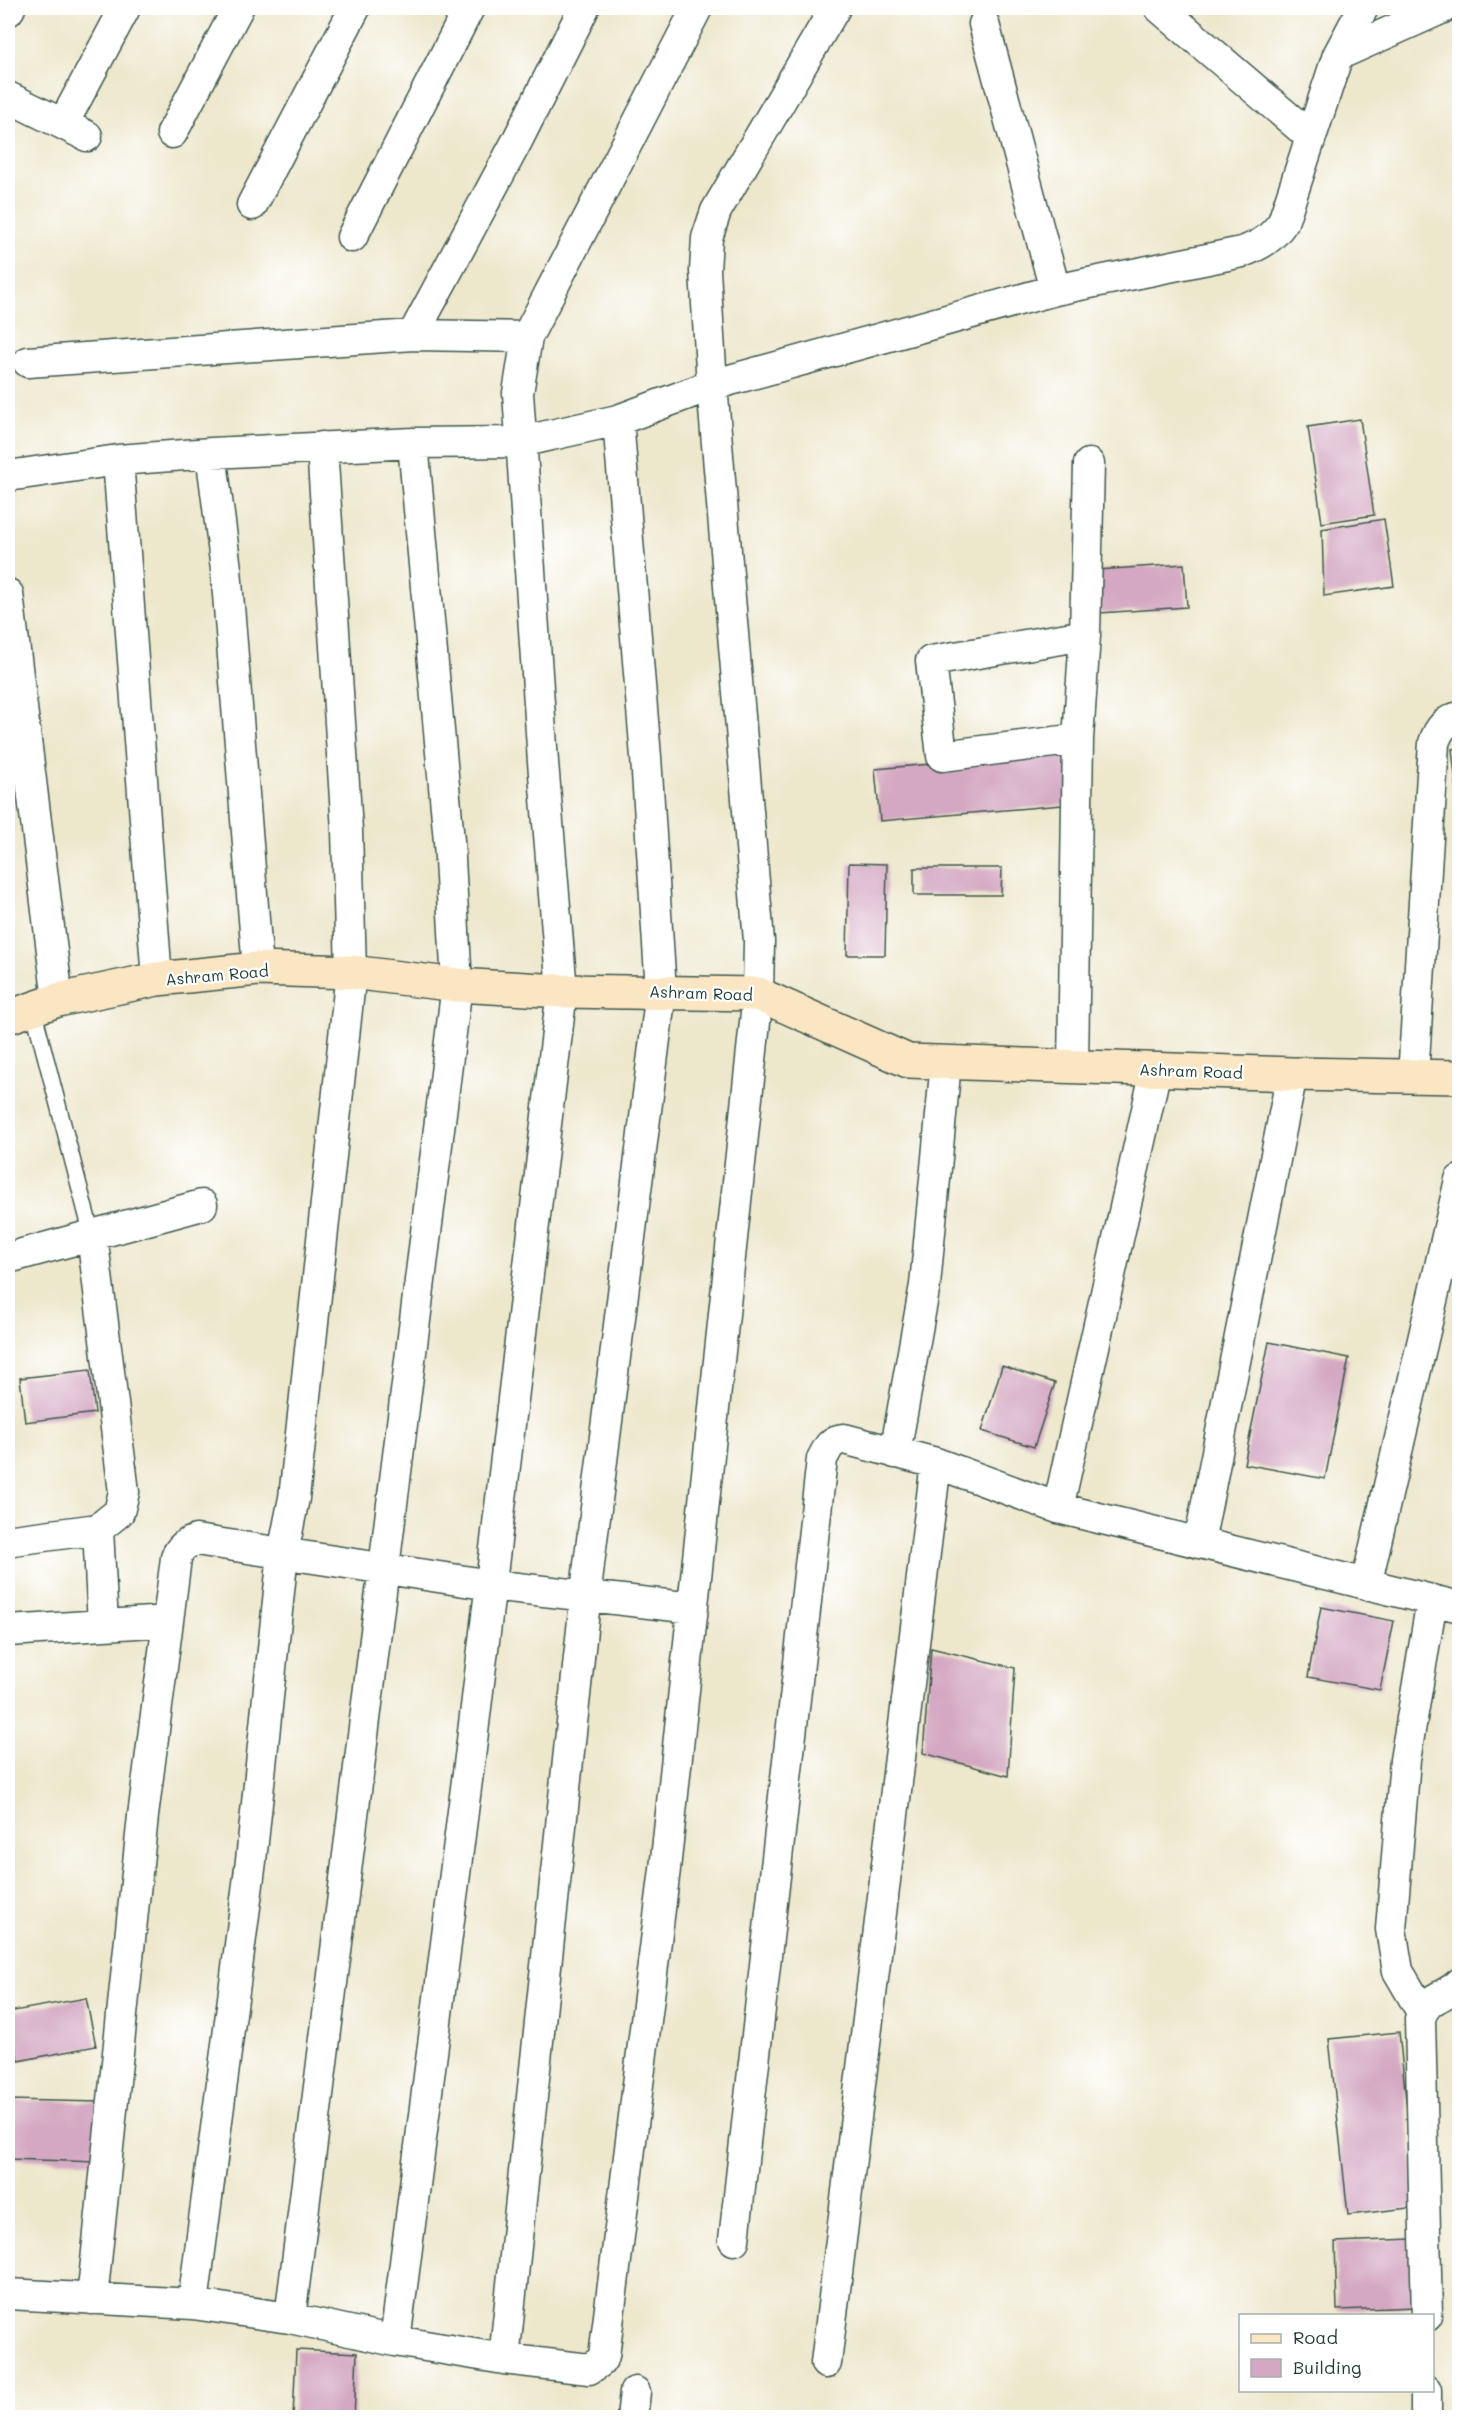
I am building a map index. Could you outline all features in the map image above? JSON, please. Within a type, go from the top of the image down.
[{"type":"street","points":[[8,12],[10,8]]},
{"type":"street","points":[[8,97],[75,130],[124,8]]},
{"type":"street","points":[[172,133],[238,8]]},
{"type":"street","points":[[252,205],[356,8]]},
{"type":"street","points":[[352,237],[469,8]]},
{"type":"street","points":[[413,335],[516,143],[584,8]]},
{"type":"street","points":[[395,2340],[562,991],[520,442],[519,393],[527,337],[698,8]]},
{"type":"street","points":[[8,2294],[193,2304],[290,2318],[395,2340],[504,2359],[589,2369],[600,2362],[604,2356],[665,1869],[758,994],[759,941],[712,385],[705,271],[707,238],[716,211],[835,8]]},
{"type":"street","points":[[1160,8],[1311,137]]},
{"type":"street","points":[[8,476],[118,460],[211,453],[413,443],[520,442],[618,420],[712,385],[1055,290],[1242,252],[1258,246],[1273,236],[1283,222],[1338,55],[1363,8]]},
{"type":"street","points":[[1338,55],[1443,8]]},
{"type":"street","points":[[984,24],[1055,290]]},
{"type":"street","points":[[28,362],[413,335],[527,337]]},
{"type":"street","points":[[504,2359],[586,1594],[661,991],[646,757],[618,420]]},
{"type":"street","points":[[290,2318],[457,984],[448,829],[413,443]]},
{"type":"street","points":[[193,2304],[250,1861],[284,1553],[294,1498],[351,972],[346,819],[322,447]]},
{"type":"street","points":[[211,453],[226,569],[258,969]]},
{"type":"street","points":[[118,460],[158,979]]},
{"type":"street","points":[[1073,1066],[1078,739],[1085,635],[1089,464]]},
{"type":"street","points":[[8,594],[33,1009]]},
{"type":"street","points":[[1078,739],[942,756],[931,661],[1085,635]]},
{"type":"street","points":[[1413,1077],[1434,743],[1438,731],[1446,723],[1460,717]]},
{"type":"street","name":"Ashram Road","points":[[33,1009],[158,979],[258,969],[351,972],[457,984],[562,991],[758,994],[908,1061],[1292,1074],[1460,1077]]},
{"type":"street","points":[[895,1453],[925,1285],[946,1062]]},
{"type":"street","points":[[1058,1508],[1156,1069]]},
{"type":"street","points":[[1199,1543],[1292,1074]]},
{"type":"street","points":[[1366,1585],[1460,1180]]},
{"type":"street","points":[[8,1258],[202,1205]]},
{"type":"street","points":[[14,1540],[98,1529],[119,1512],[124,1492],[92,1235]]},
{"type":"street","points":[[734,2240],[822,1460],[829,1444],[837,1439],[936,1463],[1058,1508],[1446,1604],[1405,1760],[1391,1929],[1398,1971],[1422,2012]]},
{"type":"street","points":[[826,2363],[936,1463]]},
{"type":"street","points":[[98,1529],[103,1625]]},
{"type":"street","points":[[92,2299],[143,1816],[179,1549],[196,1540],[490,1585],[586,1594],[693,1608]]},
{"type":"street","points":[[8,1631],[168,1621]]},
{"type":"street","points":[[1427,2314],[1422,2012],[1423,2007],[1429,2002],[1449,1993],[1460,1983]]},
{"type":"street","points":[[1426,2392],[1426,2418]]},
{"type":"lane","points":[[33,1009],[92,1235]]},
{"type":"building","points":[[1360,419],[1374,515],[1322,523],[1308,427]]},
{"type":"building","points":[[1384,519],[1394,586],[1324,596],[1322,529]]},
{"type":"building","points":[[1184,564],[1187,607],[1100,613],[1098,570]]},
{"type":"building","points":[[1460,748],[1460,801],[1458,801],[1452,749]]},
{"type":"building","points":[[1068,752],[1073,804],[880,821],[875,769]]},
{"type":"building","points":[[849,863],[887,864],[885,955],[847,955]]},
{"type":"building","points":[[914,868],[1002,868],[1001,895],[914,895]]},
{"type":"building","points":[[1269,1342],[1349,1358],[1325,1479],[1244,1464]]},
{"type":"building","points":[[1002,1366],[1055,1383],[1034,1447],[982,1431]]},
{"type":"building","points":[[90,1370],[95,1413],[25,1422],[20,1378]]},
{"type":"building","points":[[1321,1607],[1394,1621],[1380,1690],[1308,1677]]},
{"type":"building","points":[[931,1648],[1015,1668],[1008,1776],[923,1753]]},
{"type":"building","points":[[86,1998],[96,2046],[18,2061],[8,2012]]},
{"type":"building","points":[[1399,2032],[1417,2207],[1348,2215],[1329,2039]]},
{"type":"building","points":[[8,2100],[100,2102],[98,2162],[8,2159]]},
{"type":"building","points":[[1413,2239],[1416,2307],[1337,2310],[1335,2242]]},
{"type":"building","points":[[296,2350],[357,2353],[354,2418],[293,2418]]}]
